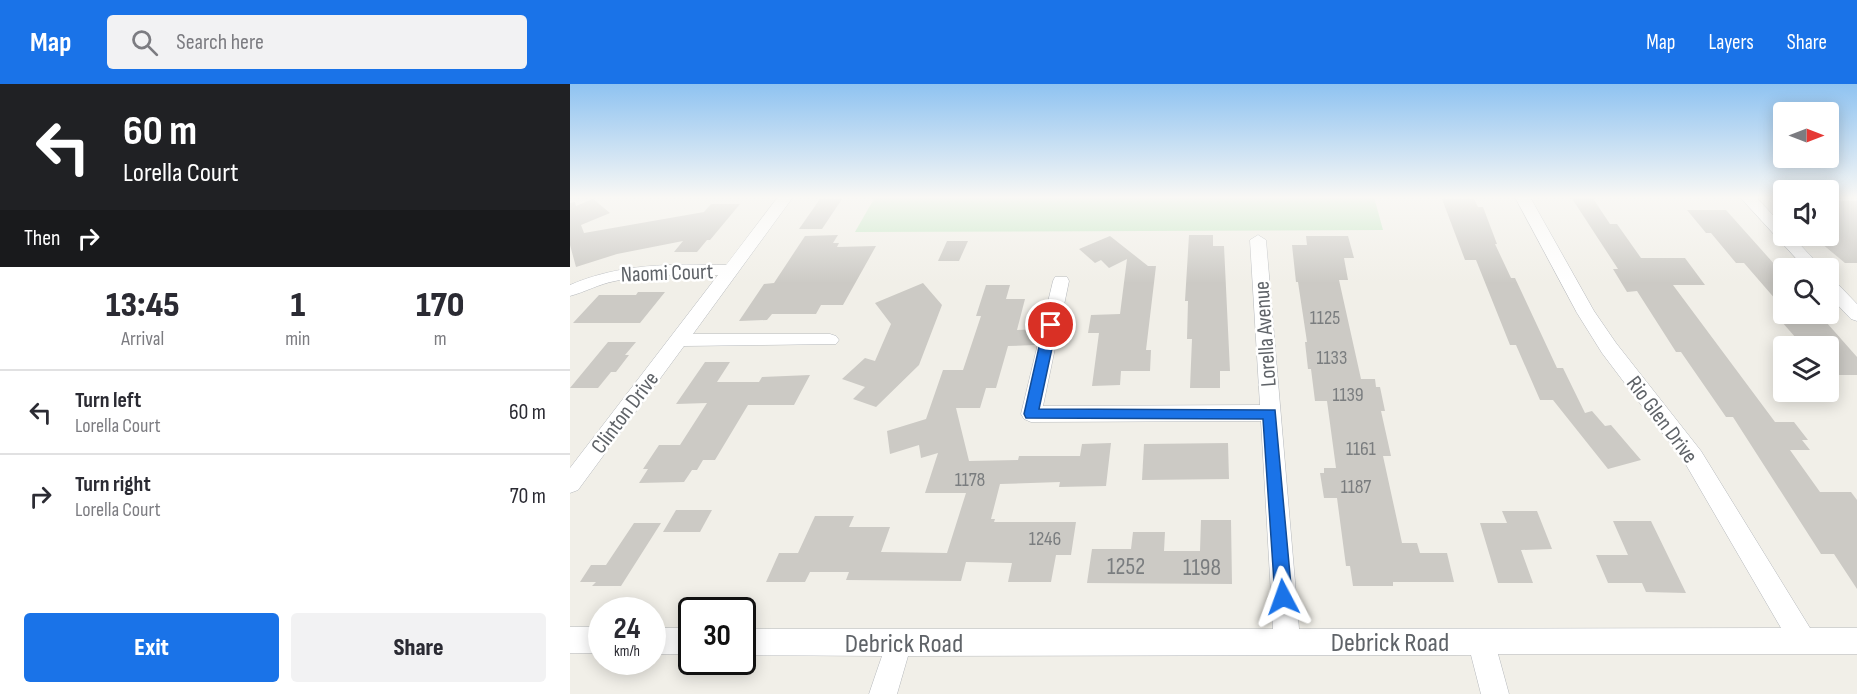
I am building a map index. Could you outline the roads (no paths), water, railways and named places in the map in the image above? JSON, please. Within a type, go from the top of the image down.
[{"type":"street","name":"Clinton Drive","points":[[572,478],[765,225]]},
{"type":"street","name":"Rio Glen Drive","points":[[1538,225],[1586,313],[1693,457],[1803,641]]},
{"type":"street","points":[[1774,225],[1805,258]]},
{"type":"street","name":"Lorella Avenue","points":[[1258,240],[1287,643]]},
{"type":"street","name":"Naomi Court","points":[[570,291],[596,278],[630,271],[732,270]]},
{"type":"street","points":[[1061,281],[1031,414],[1270,414]]},
{"type":"street","points":[[1839,296],[1857,315]]},
{"type":"street","points":[[678,340],[830,340]]},
{"type":"street","points":[[570,640],[588,640]]},
{"type":"street","name":"Debrick Road","points":[[756,642],[899,644],[1857,641]]},
{"type":"street","points":[[1481,642],[1495,694]]},
{"type":"street","points":[[884,694],[899,644]]}]
